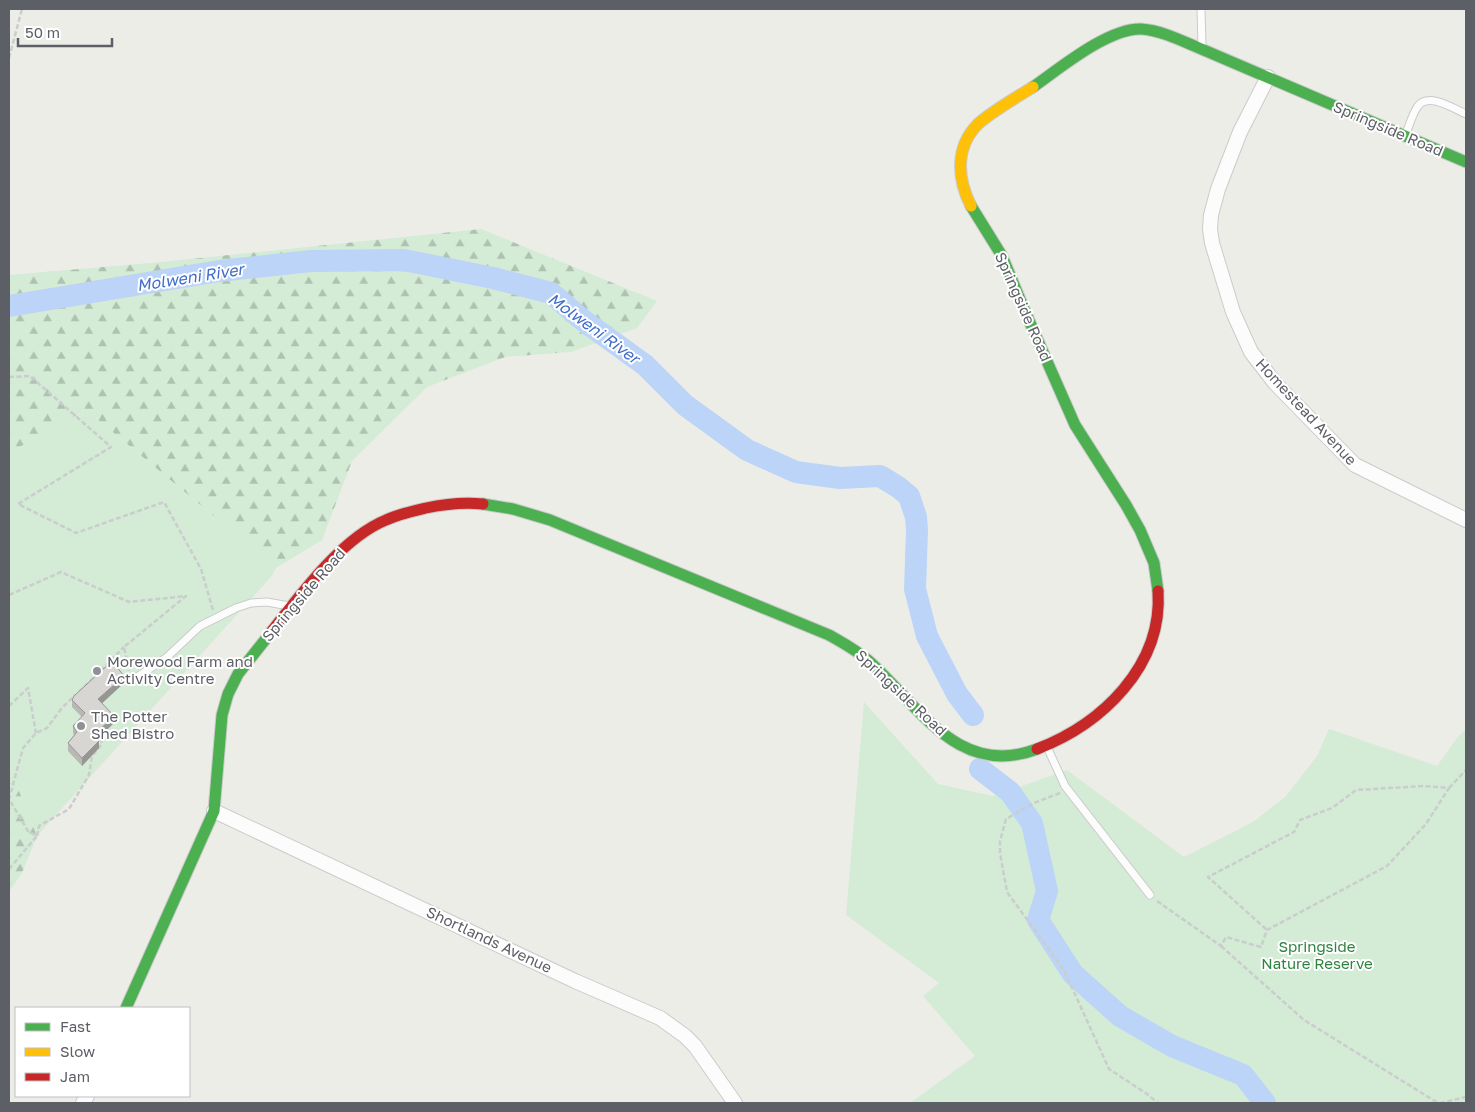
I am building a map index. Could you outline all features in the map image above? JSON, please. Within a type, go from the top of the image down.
[{"type":"street","name":"Springside Road","points":[[126,1007],[214,811],[222,723],[228,694],[244,664],[335,557],[360,535],[385,520],[412,511],[463,503],[498,506],[550,520],[829,635],[857,652],[927,720],[956,744],[985,756],[1008,756],[1046,745],[1082,726],[1100,713],[1124,691],[1138,674],[1148,655],[1156,631],[1159,603],[1157,574],[1133,517],[1074,424],[1001,255],[967,196],[960,179],[961,161],[970,134],[979,123],[1109,37],[1123,31],[1135,29],[1148,30],[1202,49],[1466,162]]},
{"type":"street","name":"Homestead Avenue","points":[[1268,77],[1240,132],[1218,189],[1211,215],[1211,236],[1219,271],[1233,312],[1247,344],[1275,383],[1354,465],[1466,520]]},
{"type":"street","name":"Shortlands Avenue","points":[[214,811],[660,1018],[695,1046],[735,1103]]},
{"type":"lane","points":[[1201,9],[1202,49]]},
{"type":"lane","points":[[1405,136],[1418,106],[1425,101],[1434,100],[1466,114]]},
{"type":"lane","points":[[132,681],[166,658],[200,626],[216,618],[251,603],[267,602],[292,606]]},
{"type":"lane","points":[[1046,745],[1068,790],[1150,896]]},
{"type":"path","points":[[9,58],[22,9]]},
{"type":"path","points":[[9,377],[30,376],[111,447],[18,504],[76,533],[164,502],[201,569],[216,618]]},
{"type":"path","points":[[9,595],[61,572],[129,602],[186,596],[124,647],[60,709],[47,728],[36,733],[23,748],[9,799],[28,831],[37,836]]},
{"type":"path","points":[[124,647],[132,681]]},
{"type":"path","points":[[9,706],[28,688],[36,733]]},
{"type":"path","points":[[9,870],[37,836],[39,826],[69,809],[89,775],[92,756],[102,744],[101,740]]},
{"type":"path","points":[[1221,946],[1226,937],[1261,948],[1267,930],[1387,866],[1426,824],[1449,788],[1466,770]]},
{"type":"path","points":[[1267,930],[1208,877],[1294,832],[1300,820],[1332,808],[1356,790],[1424,786],[1449,788]]},
{"type":"path","points":[[1068,790],[1034,803],[1006,819],[1000,841],[1000,852],[1007,892],[1064,970],[1108,1069],[1148,1094],[1158,1103]]},
{"type":"path","points":[[1150,896],[1221,946],[1304,1020],[1439,1103],[1466,1097]]},
{"type":"green space","points":[[481,229],[657,301],[637,328],[571,352],[505,357],[427,387],[352,461],[322,540],[276,568],[86,410],[11,452],[9,456],[9,275],[161,262]]},
{"type":"green space","name":"Morewood Farm and Activity Centre","points":[[86,410],[276,568],[271,577],[37,836],[9,765],[9,456],[11,452]]},
{"type":"green space","name":"Springside Nature Reserve","points":[[864,702],[938,784],[993,796],[1067,770],[1184,857],[1253,822],[1286,796],[1317,756],[1329,729],[1437,766],[1457,738],[1466,729],[1466,1103],[910,1103],[975,1056],[923,996],[939,983],[846,915]]},
{"type":"green space","points":[[9,765],[37,836],[22,873],[9,892]]},
{"type":"building","points":[[112,661],[124,676],[98,699],[114,716],[94,735],[99,741],[82,758],[68,743],[77,732],[73,726],[85,713],[72,700]]},
{"type":"waterway","name":"Molweni River","points":[[9,306],[219,271],[311,261],[404,260],[493,278],[551,293],[584,321],[645,365],[685,405],[747,450],[796,472],[840,478],[880,476],[909,496],[916,517],[917,530],[915,589],[927,636],[957,694],[973,715]]},
{"type":"waterway","name":"Molweni River","points":[[980,769],[1010,792],[1032,823],[1047,891],[1038,920],[1073,974],[1120,1016],[1172,1046],[1243,1075],[1265,1103]]},
{"type":"traffic: fast","points":[[1033,87],[1099,42],[1128,30],[1147,30],[1180,40],[1466,162]]},
{"type":"traffic: fast","points":[[971,206],[1002,256],[1075,425],[1140,530],[1154,563],[1158,591]]},
{"type":"traffic: fast","points":[[483,504],[513,509],[550,520],[829,635],[865,658],[924,717],[943,733],[963,746],[985,754],[1009,756],[1037,749]]},
{"type":"traffic: fast","points":[[126,1007],[214,811],[222,715],[228,694],[238,674],[272,631]]},
{"type":"traffic: slow","points":[[971,206],[966,196],[961,174],[962,153],[965,143],[983,119],[1033,87]]},
{"type":"traffic: jam","points":[[272,631],[323,568],[338,553],[370,528],[396,516],[440,505],[483,504]]},
{"type":"traffic: jam","points":[[1037,749],[1061,738],[1084,724],[1105,708],[1124,689],[1139,667],[1150,644],[1157,618],[1158,591]]},
{"type":"place","name":"Morewood Farm and Activity Centre","points":[[97,671]]},
{"type":"place","name":"The Potter Shed Bistro","points":[[81,726]]}]
